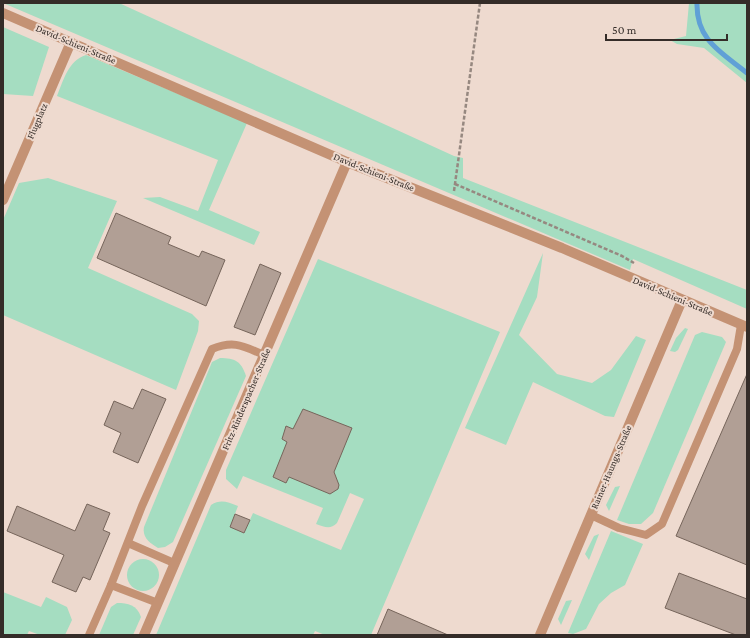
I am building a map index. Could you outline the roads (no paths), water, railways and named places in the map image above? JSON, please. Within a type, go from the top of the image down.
[{"type":"street","name":"David-Schieni-Straße","points":[[3,13],[347,162],[452,204],[744,326]]},
{"type":"street","name":"Flugplatz","points":[[3,200],[71,42]]},
{"type":"street","name":"Fritz-Rinderspacher-Straße","points":[[144,635],[347,162]]},
{"type":"street","name":"Rainer-Haungs-Straße","points":[[540,635],[682,300]]},
{"type":"lane","points":[[591,515],[619,528],[646,535],[662,524],[737,350],[744,326]]},
{"type":"lane","points":[[89,635],[142,506],[212,349],[225,344],[240,345],[264,355]]},
{"type":"lane","points":[[128,543],[174,563]]},
{"type":"lane","points":[[111,584],[158,603]]},
{"type":"waterway","points":[[697,3],[698,16],[701,27],[706,36],[719,51],[747,73]]}]
